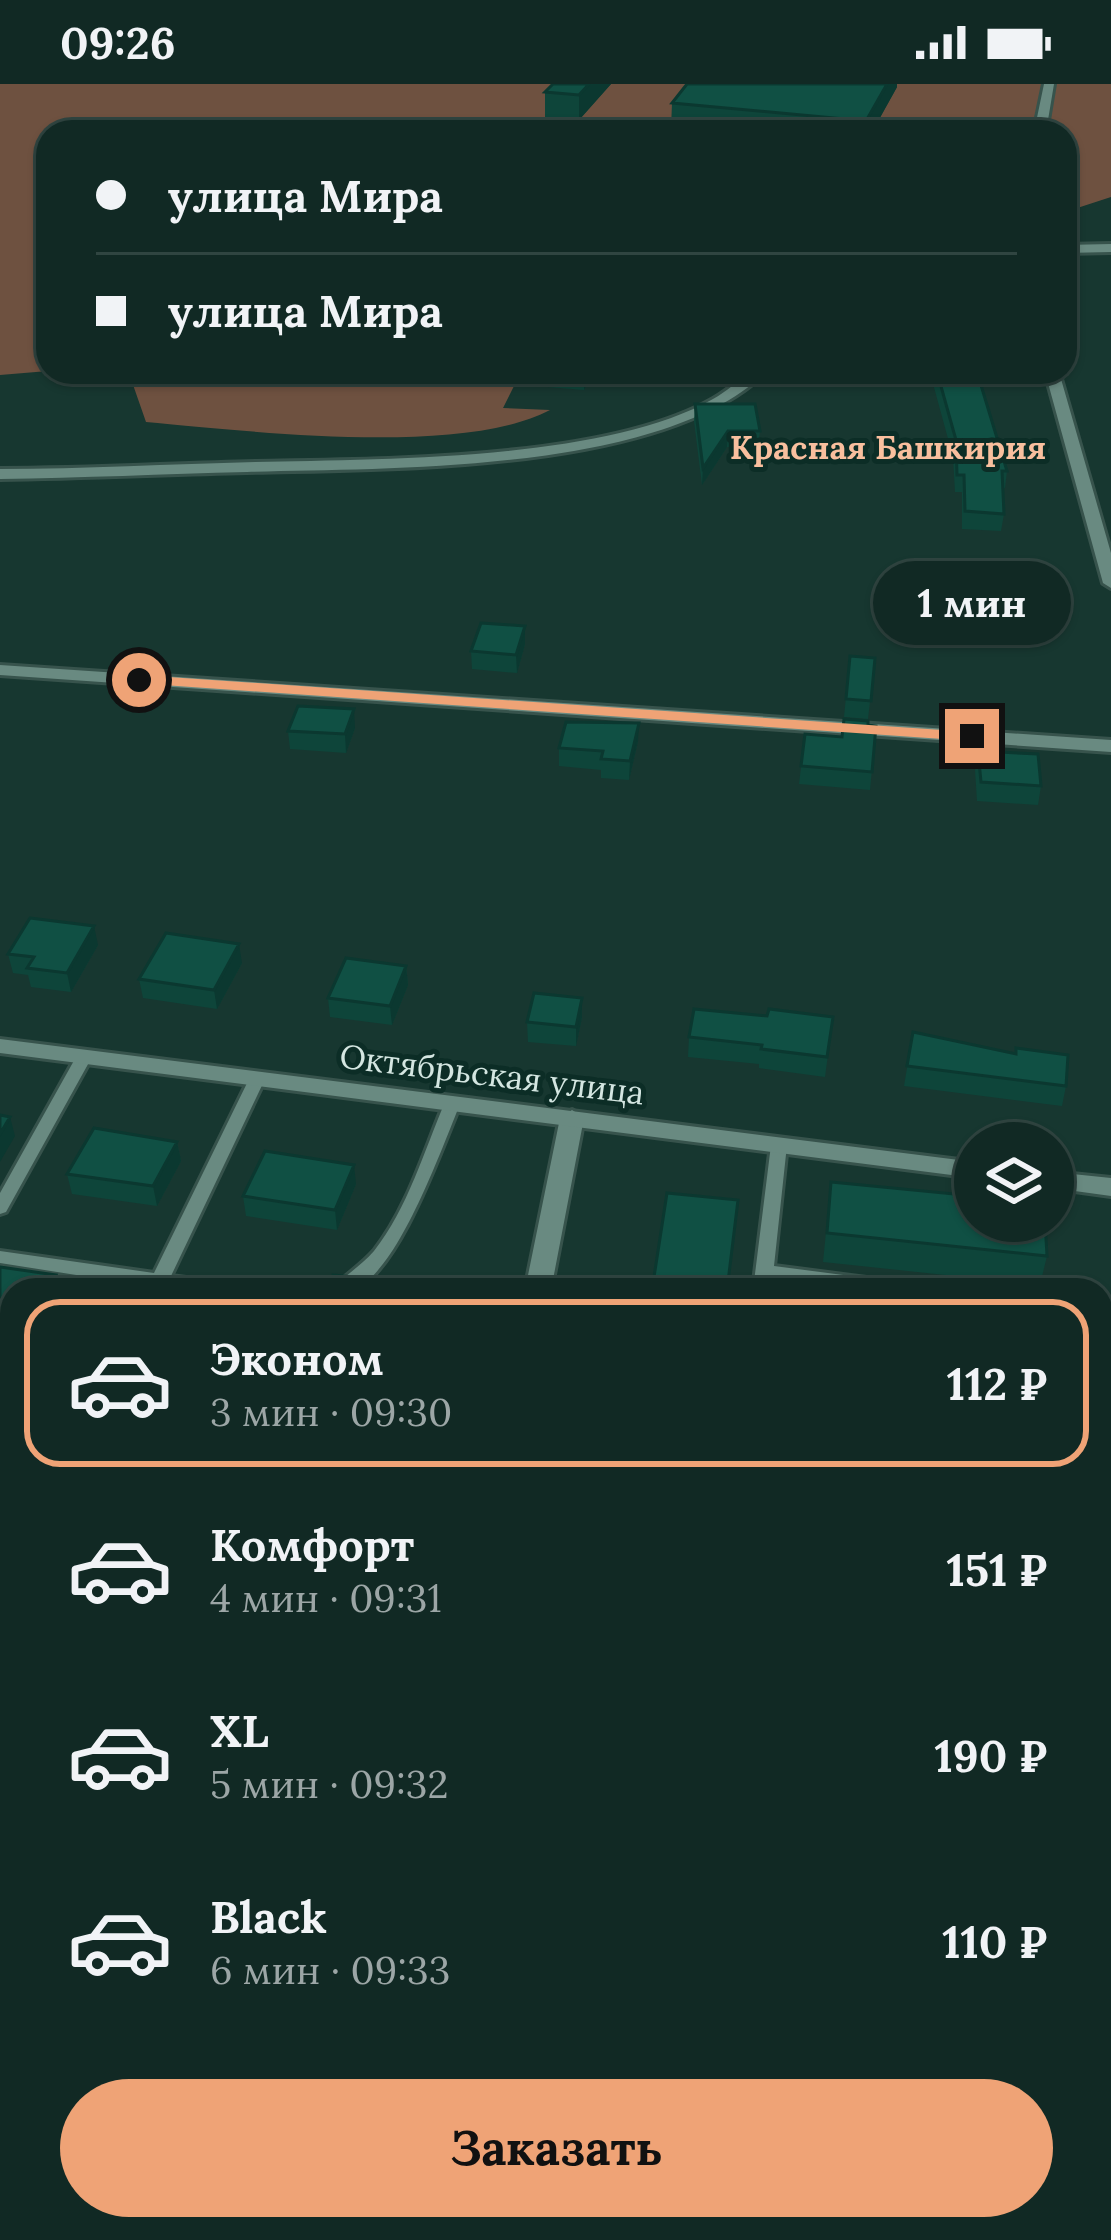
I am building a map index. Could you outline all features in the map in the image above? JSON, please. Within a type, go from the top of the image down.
[{"type":"street","points":[[1042,120],[1049,84]]},
{"type":"street","points":[[1077,249],[1111,248]]},
{"type":"street","points":[[0,474],[375,463],[564,447],[692,412],[748,384]]},
{"type":"street","points":[[1055,384],[1111,583]]},
{"type":"street","points":[[0,670],[1111,746]]},
{"type":"street","name":"Октябрьская улица","points":[[0,1046],[954,1167]]},
{"type":"street","points":[[540,1278],[572,1118]]},
{"type":"street","points":[[1074,1183],[1111,1187]]},
{"type":"lane","points":[[0,1208],[85,1057]]},
{"type":"lane","points":[[161,1278],[258,1078]]},
{"type":"lane","points":[[361,1278],[386,1251],[453,1102]]},
{"type":"lane","points":[[764,1278],[779,1145]]},
{"type":"lane","points":[[0,1258],[132,1278]]},
{"type":"shaded area","points":[[0,84],[1111,84],[1111,197],[1077,208],[1077,120],[36,120],[36,372],[0,375]]},
{"type":"shaded area","points":[[133,384],[515,384],[503,408],[550,410],[511,424],[410,437],[240,431],[146,422]]},
{"type":"building","points":[[553,84],[589,84],[579,95],[545,92]]},
{"type":"building","points":[[687,84],[887,84],[867,120],[672,103]]},
{"type":"building","points":[[940,384],[981,384],[1007,471],[1002,471],[1004,514],[965,511],[956,440]]},
{"type":"building","points":[[695,404],[755,404],[760,431],[728,431],[703,468]]},
{"type":"building","points":[[481,623],[525,626],[516,655],[471,651]]},
{"type":"building","points":[[850,656],[875,658],[871,701],[846,699]]},
{"type":"building","points":[[298,706],[354,709],[345,734],[288,731]]},
{"type":"building","points":[[844,719],[876,726],[872,772],[801,766],[805,734],[842,737]]},
{"type":"building","points":[[566,722],[639,723],[630,761],[601,759],[603,751],[559,748]]},
{"type":"building","points":[[978,751],[1038,754],[1041,786],[981,782]]},
{"type":"building","points":[[30,918],[94,926],[67,973],[27,968],[34,957],[8,954]]},
{"type":"building","points":[[166,933],[239,944],[214,990],[139,979]]},
{"type":"building","points":[[346,958],[406,966],[390,1006],[328,998]]},
{"type":"building","points":[[534,993],[582,998],[576,1027],[527,1022]]},
{"type":"building","points":[[694,1009],[767,1016],[769,1009],[833,1017],[827,1057],[689,1037]]},
{"type":"building","points":[[913,1032],[1016,1054],[1016,1048],[1068,1055],[1066,1086],[907,1066]]},
{"type":"building","points":[[0,1115],[10,1117],[0,1134]]},
{"type":"building","points":[[94,1128],[177,1142],[153,1186],[67,1174]]},
{"type":"building","points":[[265,1151],[354,1165],[335,1210],[243,1196]]},
{"type":"building","points":[[831,1182],[954,1194],[954,1242],[1046,1242],[1047,1256],[827,1233]]},
{"type":"building","points":[[667,1193],[738,1200],[728,1278],[654,1278]]},
{"type":"building","points":[[0,1267],[56,1275],[55,1278],[0,1278]]},
{"type":"district","name":"Красная Башкирия","points":[[888,447]]},
{"type":"route","points":[[139,680],[972,736]]}]
